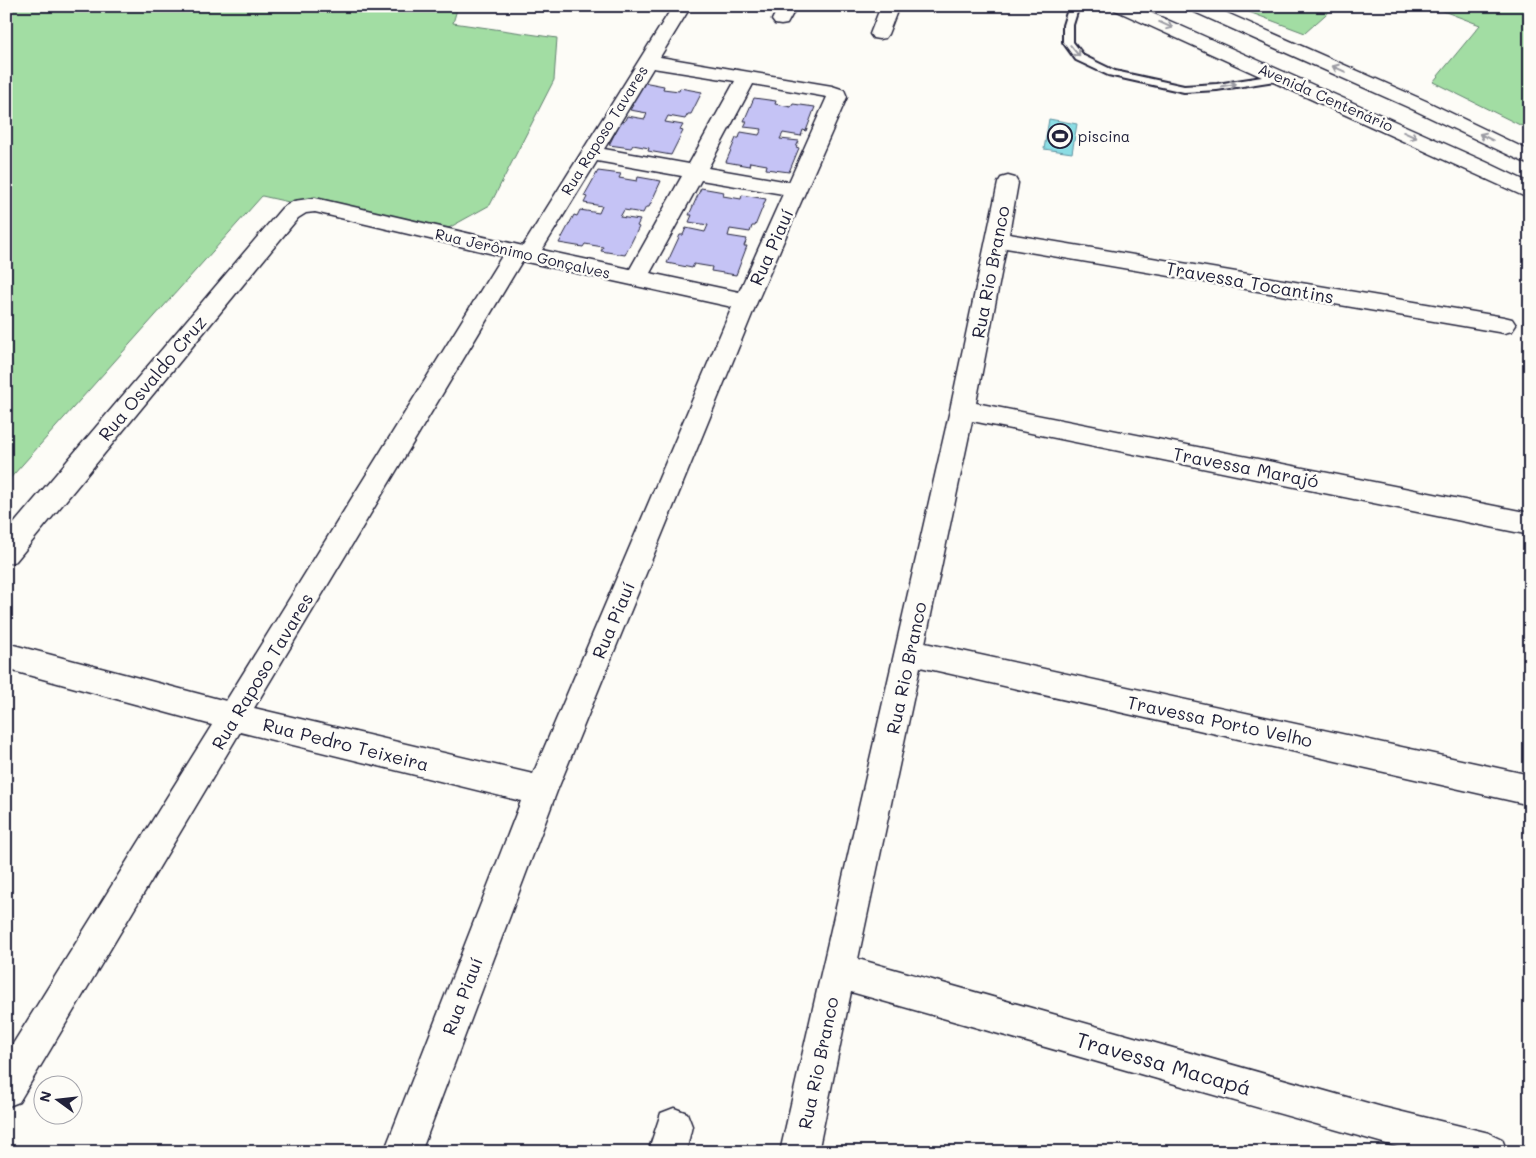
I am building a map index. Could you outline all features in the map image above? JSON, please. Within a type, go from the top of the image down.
[{"type":"street","name":"Rua Raposo Tavares","points":[[6,1089],[234,717],[522,254],[590,153],[682,6]]},
{"type":"street","points":[[879,34],[890,6]]},
{"type":"street","name":"Avenida Centenário","points":[[1121,6],[1479,166],[1530,192]]},
{"type":"street","name":"Avenida Centenário","points":[[1196,6],[1420,105],[1530,158]]},
{"type":"street","points":[[636,279],[746,77],[647,61]]},
{"type":"street","name":"Rua Piauí","points":[[402,1152],[541,791],[746,302],[837,97],[836,94],[746,77]]},
{"type":"street","points":[[590,153],[796,190]]},
{"type":"street","name":"Rua Rio Branco","points":[[799,1152],[962,410],[1008,183]]},
{"type":"street","name":"Rua Jerônimo Gonçalves","points":[[300,206],[315,205],[522,254],[746,302]]},
{"type":"street","name":"Rua Osvaldo Cruz","points":[[6,553],[283,220],[300,206]]},
{"type":"street","name":"Travessa Tocantins","points":[[996,238],[1504,325]]},
{"type":"street","name":"Travessa Marajó","points":[[962,410],[1530,524]]},
{"type":"street","name":"Travessa Porto Velho","points":[[909,652],[1530,790]]},
{"type":"street","name":"Rua Pedro Teixeira","points":[[6,656],[234,717],[541,791]]},
{"type":"street","name":"Travessa Macapá","points":[[839,971],[1373,1122],[1489,1152]]},
{"type":"lane","points":[[1074,6],[1068,25],[1068,42],[1080,58],[1112,73],[1184,89],[1216,87],[1281,77]]},
{"type":"green space","points":[[6,6],[458,6],[453,23],[557,38],[554,80],[490,205],[436,235],[262,196],[6,483]]},
{"type":"green space","points":[[1233,6],[1335,6],[1305,33]]},
{"type":"green space","points":[[1430,6],[1530,6],[1530,130],[1433,82],[1480,25]]},
{"type":"water","name":"piscina","points":[[1049,119],[1077,124],[1072,153],[1044,149]]},
{"type":"building","points":[[643,82],[664,86],[663,89],[679,91],[680,88],[702,92],[691,114],[688,114],[685,119],[668,116],[665,122],[683,125],[680,130],[683,131],[671,155],[648,151],[649,148],[633,145],[631,148],[609,145],[621,121],[624,122],[627,116],[645,119],[647,113],[630,110],[633,105],[631,104]]},
{"type":"building","points":[[754,98],[776,101],[775,104],[791,107],[793,104],[815,107],[806,131],[803,130],[801,136],[783,133],[780,139],[799,141],[796,147],[799,148],[789,172],[766,169],[767,165],[750,162],[749,166],[726,162],[736,138],[739,138],[741,132],[759,135],[762,129],[744,127],[747,121],[744,121]]},
{"type":"building","points":[[598,171],[621,174],[619,178],[637,181],[638,177],[661,181],[649,207],[646,207],[643,213],[624,210],[620,217],[640,220],[637,226],[639,227],[625,255],[601,251],[603,247],[585,244],[583,247],[559,243],[574,215],[577,216],[580,210],[599,213],[602,206],[584,203],[587,197],[584,196]]},
{"type":"building","points":[[701,188],[724,192],[723,196],[741,199],[742,195],[766,199],[755,226],[752,226],[750,232],[730,229],[728,236],[747,239],[744,246],[747,246],[736,275],[711,271],[712,267],[694,264],[692,268],[667,263],[680,235],[683,235],[686,228],[705,232],[708,225],[689,222],[692,215],[689,215]]},
{"type":"place","name":"piscina","points":[[1060,136]]}]
